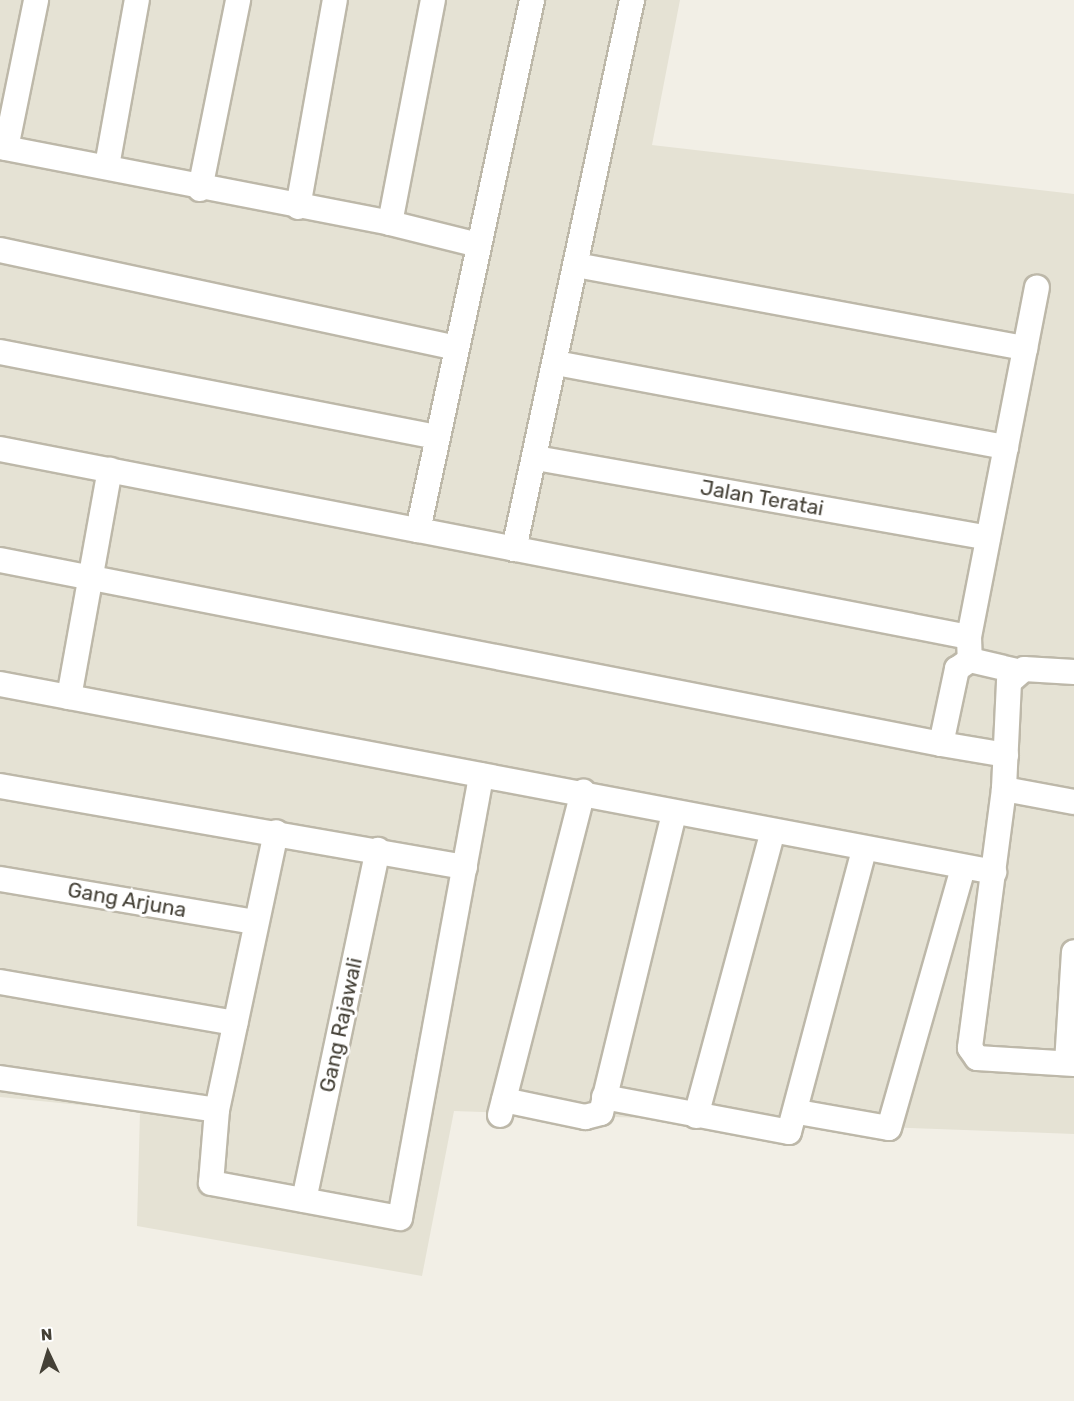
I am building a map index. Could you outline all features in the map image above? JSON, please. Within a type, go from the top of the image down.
[{"type":"street","points":[[36,0],[3,147],[106,166],[200,189],[390,223],[478,245]]},
{"type":"street","points":[[106,166],[137,0]]},
{"type":"street","points":[[200,189],[238,0]]},
{"type":"street","points":[[298,207],[335,0]]},
{"type":"street","points":[[390,223],[433,0]]},
{"type":"street","points":[[418,530],[532,0]]},
{"type":"street","points":[[514,549],[536,458],[632,0]]},
{"type":"street","points":[[0,250],[456,348]]},
{"type":"street","points":[[576,265],[1025,348]]},
{"type":"street","points":[[941,744],[957,669],[970,649],[988,538],[1037,288]]},
{"type":"street","points":[[0,352],[438,437]]},
{"type":"street","points":[[556,363],[1006,447]]},
{"type":"street","points":[[0,449],[514,549],[970,649],[1017,671],[1074,672]]},
{"type":"street","name":"Jalan Teratai","points":[[536,458],[988,538]]},
{"type":"street","points":[[69,697],[110,470]]},
{"type":"street","points":[[0,560],[91,580],[1006,756]]},
{"type":"street","points":[[1017,671],[1010,682],[1004,789],[971,1053],[977,1058],[1071,1064],[1074,952]]},
{"type":"street","points":[[0,684],[481,775],[583,791],[674,813],[864,850],[994,872]]},
{"type":"street","points":[[276,832],[255,922],[217,1110],[211,1183],[400,1218],[481,775]]},
{"type":"street","points":[[0,786],[276,832],[465,867]]},
{"type":"street","points":[[1004,789],[1074,802]]},
{"type":"street","points":[[583,791],[502,1108],[593,1118],[601,1113],[674,813]]},
{"type":"street","points":[[696,1116],[772,831]]},
{"type":"street","name":"Gang Rajawali","points":[[304,1200],[378,850]]},
{"type":"street","points":[[604,1097],[783,1134],[794,1128],[864,850]]},
{"type":"street","points":[[798,1112],[889,1128],[963,868]]},
{"type":"street","name":"Gang Arjuna","points":[[0,879],[255,922]]},
{"type":"street","points":[[0,982],[235,1023]]},
{"type":"street","points":[[0,1078],[217,1110]]},
{"type":"shaded area","points":[[0,0],[680,0],[652,145],[1074,194],[1074,1134],[454,1111],[422,1276],[137,1226],[140,1111],[0,1097]]}]
